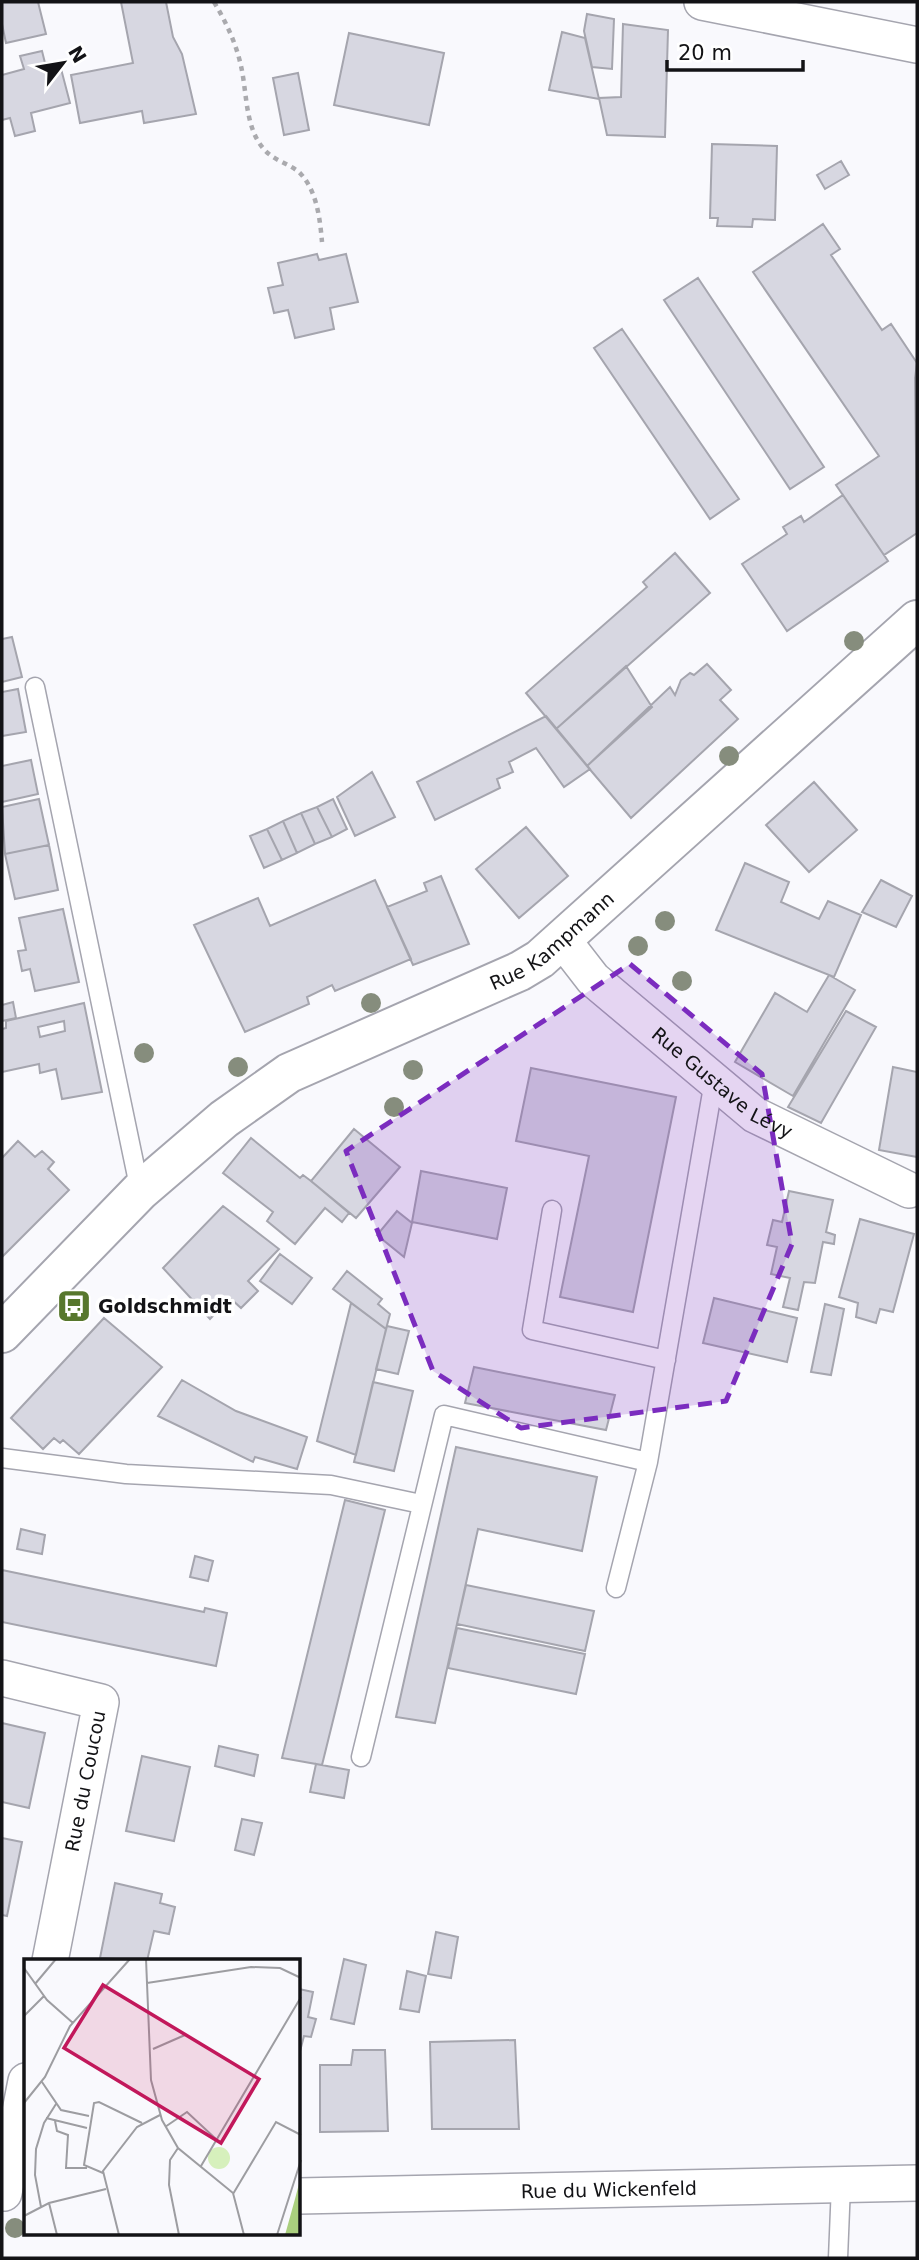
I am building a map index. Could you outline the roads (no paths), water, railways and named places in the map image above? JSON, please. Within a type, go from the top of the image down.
[{"type":"street","points":[[702,2],[917,45]]},
{"type":"street","name":"Rue Kampmann","points":[[2,1333],[140,1191],[224,1119],[289,1073],[520,971],[540,959],[917,620]]},
{"type":"street","name":"Rue Gustave Lévy","points":[[562,939],[593,979],[755,1115],[909,1190]]},
{"type":"street","name":"Rue du Coucou","points":[[2,1678],[101,1702],[50,1959]]},
{"type":"street","points":[[11,2194],[24,2096]]},
{"type":"street","name":"Rue du Wickenfeld","points":[[301,2196],[917,2183]]},
{"type":"lane","points":[[34,687],[140,1191]]},
{"type":"lane","points":[[615,1588],[648,1462],[714,1081]]},
{"type":"lane","points":[[552,1210],[531,1330],[666,1360]]},
{"type":"lane","points":[[361,1757],[444,1415],[648,1462]]},
{"type":"lane","points":[[2,1458],[126,1474],[331,1485],[421,1504]]},
{"type":"lane","points":[[838,2258],[841,2185]]},
{"type":"place","name":"Goldschmidt","points":[[74,1306]]}]
